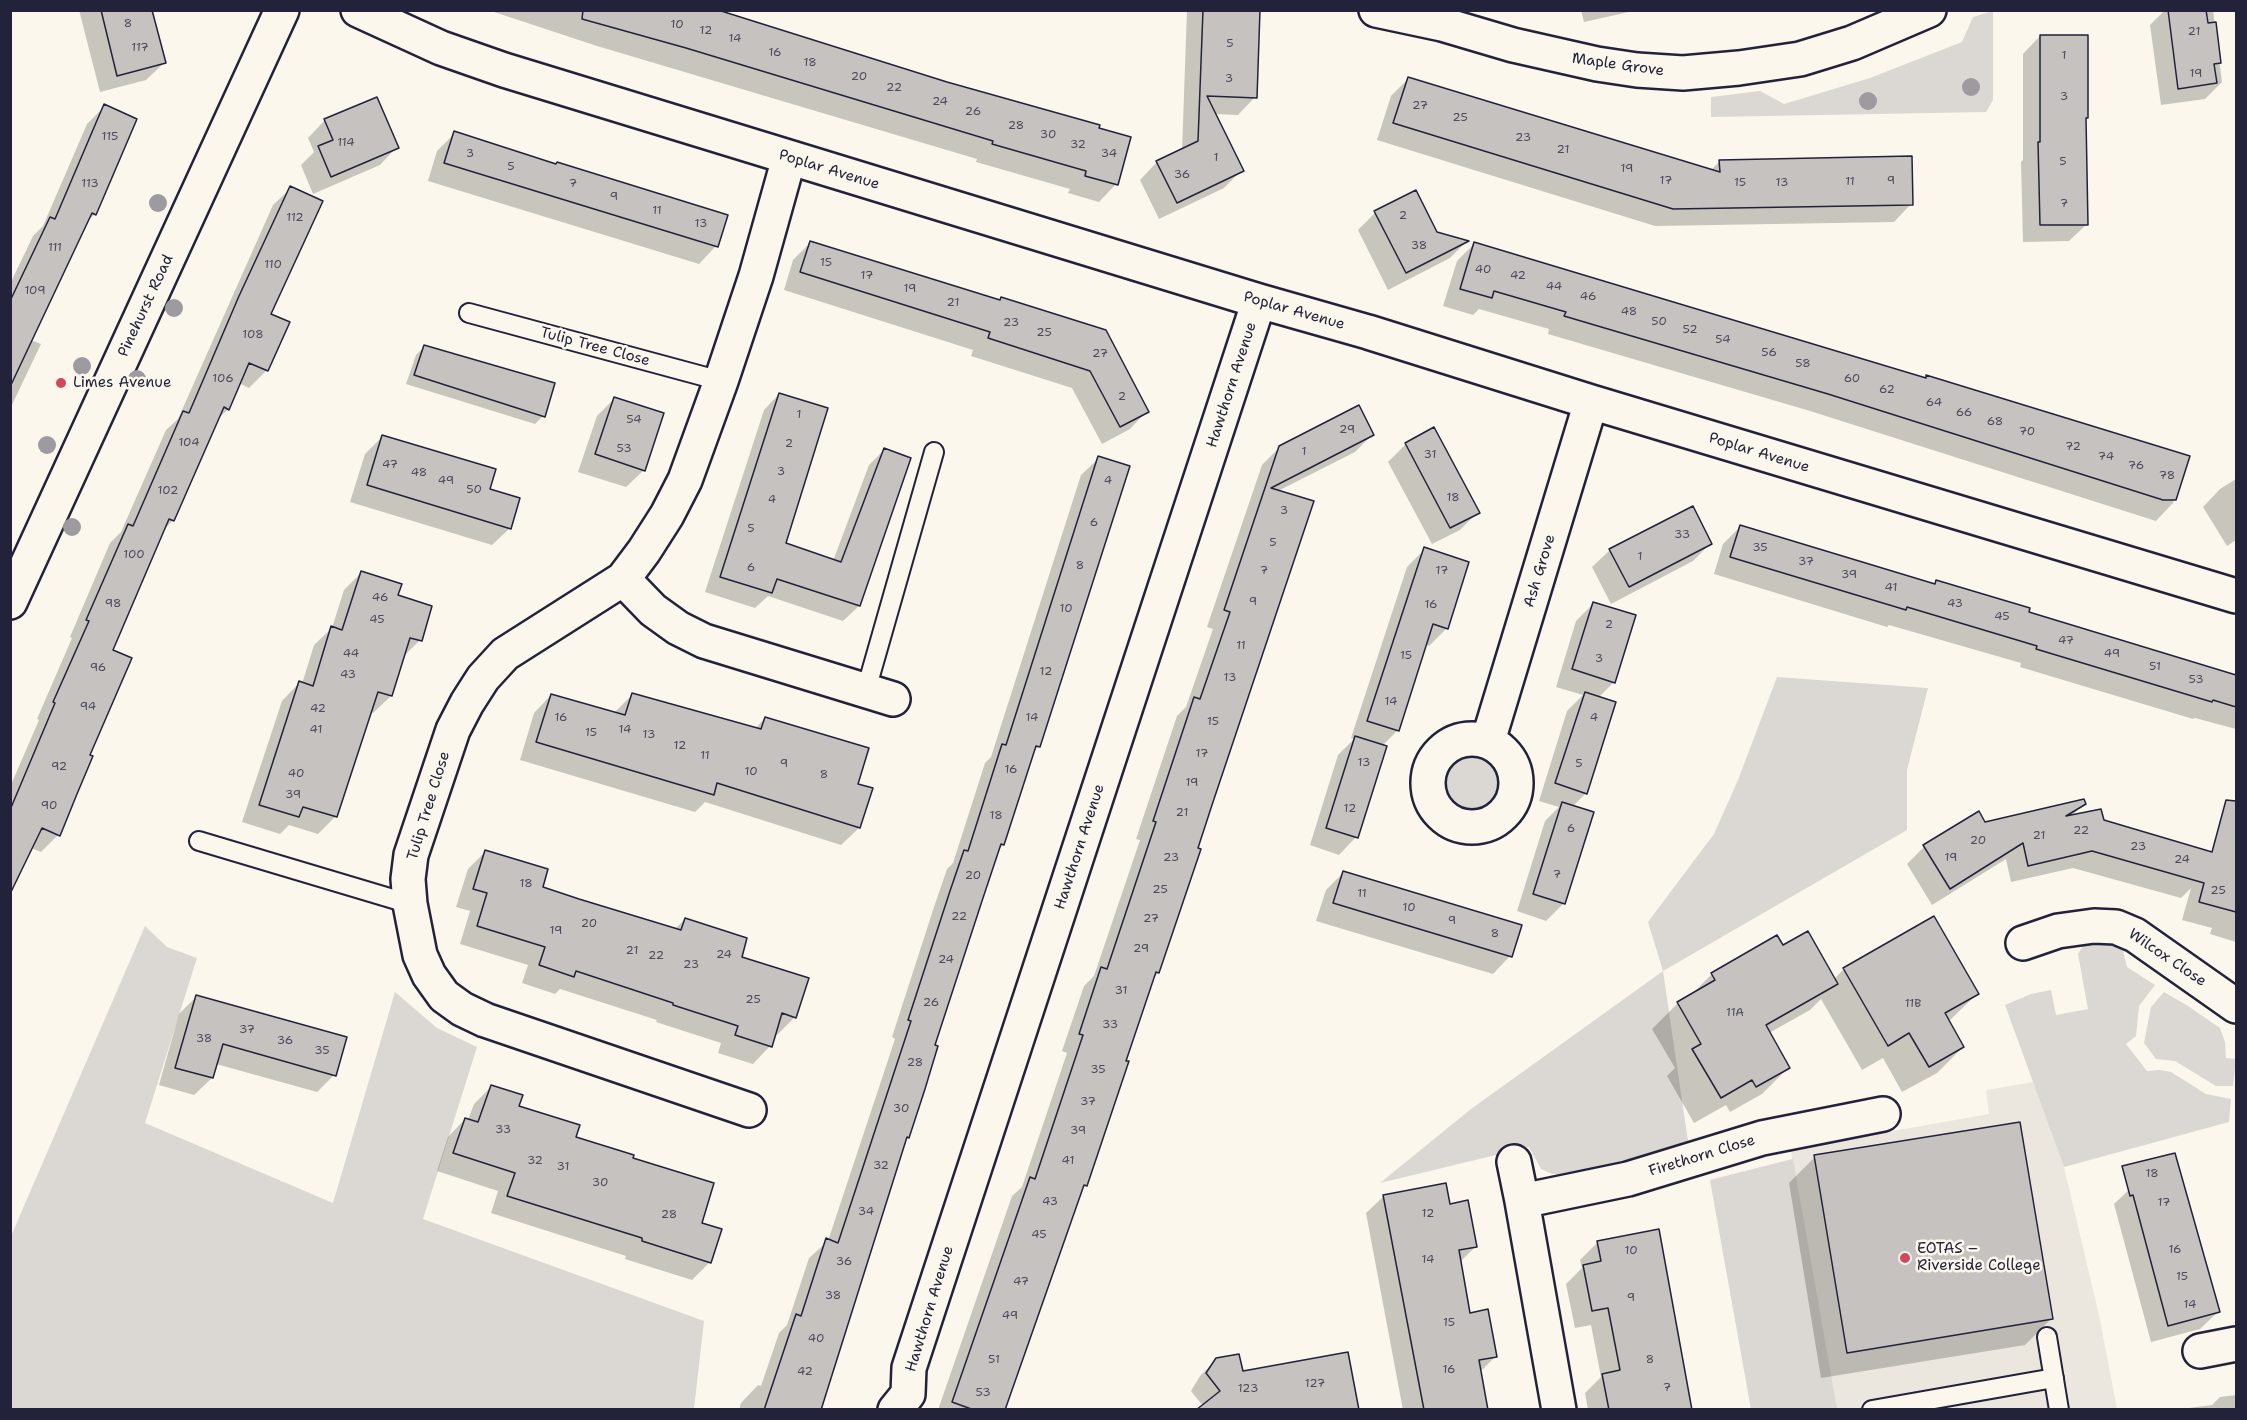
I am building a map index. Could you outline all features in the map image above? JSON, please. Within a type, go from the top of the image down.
[{"type":"street","name":"Pinehurst Road","points":[[10,602],[282,10]]},
{"type":"street","name":"Poplar Avenue","points":[[358,10],[441,48],[504,70],[1259,301],[1368,332],[1591,402],[2236,596]]},
{"type":"street","name":"Maple Grove","points":[[1376,10],[1442,24],[1513,45],[1597,64],[1637,70],[1683,73],[1740,68],[1800,59],[1852,43],[1929,10]]},
{"type":"street","name":"Tulip Tree Close","points":[[749,1110],[484,1020],[462,1010],[444,996],[429,975],[420,955],[410,904],[408,879],[411,855],[453,730],[483,678],[505,654],[623,579],[667,515],[685,480],[721,381],[756,276],[789,158]]},
{"type":"street","name":"Hawthorn Avenue","points":[[909,1404],[909,1368],[1259,301]]},
{"type":"street","name":"Ash Grove","points":[[1488,741],[1591,402]]},
{"type":"street","points":[[623,579],[653,610],[678,628],[704,641],[880,694]]},
{"type":"street","name":"Wilcox Close","points":[[2023,943],[2058,931],[2094,926],[2116,927],[2135,935],[2236,1006]]},
{"type":"street","name":"Firethorn Close","points":[[1522,1201],[1628,1179],[1762,1138],[1883,1114]]},
{"type":"street","points":[[1514,1162],[1559,1410]]},
{"type":"street","points":[[2199,1351],[2236,1344]]},
{"type":"lane","name":"Tulip Tree Close","points":[[470,313],[721,381]]},
{"type":"lane","points":[[880,694],[934,452]]},
{"type":"lane","points":[[199,841],[410,904]]},
{"type":"lane","points":[[2047,1337],[2059,1410]]},
{"type":"lane","points":[[1872,1410],[2054,1378]]},
{"type":"shaded area","points":[[1993,11],[1993,100],[1986,112],[1711,117],[1711,97],[1760,91],[1784,104],[1870,78],[1962,42],[1973,17]]},
{"type":"shaded area","points":[[1777,677],[1928,688],[1907,770],[1907,830],[1663,971],[1648,922],[1714,834],[1738,780]]},
{"type":"shaded area","points":[[1466,753],[1478,753],[1489,758],[1497,766],[1502,783],[1500,795],[1489,808],[1478,813],[1466,813],[1455,808],[1447,800],[1442,789],[1442,777],[1447,766],[1455,758]]},
{"type":"shaded area","points":[[145,926],[167,947],[197,958],[145,1123],[333,1203],[395,992],[437,1028],[477,1047],[423,1219],[704,1321],[694,1409],[11,1409],[11,1236]]},
{"type":"shaded area","points":[[2090,941],[2122,947],[2127,967],[2155,985],[2139,1006],[2136,1036],[2126,1044],[2147,1071],[2171,1072],[2206,1094],[2231,1099],[2229,1122],[2064,1167],[2005,1005],[2031,994],[2051,990],[2056,1015],[2088,1009],[2078,954],[2084,944]]},
{"type":"shaded area","points":[[1663,971],[1688,1141],[1571,1174],[1552,1174],[1541,1169],[1529,1147],[1380,1183],[1471,1109]]},
{"type":"shaded area","points":[[2164,992],[2220,1028],[2225,1042],[2226,1058],[2236,1059],[2233,1086],[2216,1086],[2175,1061],[2156,1059],[2144,1043],[2151,1007]]},
{"type":"shaded area","name":"EOTAS – Riverside College","points":[[2034,1082],[2064,1167],[2099,1315],[2117,1409],[1751,1409],[1710,1180],[1792,1159],[1791,1149],[1989,1114],[1986,1090]]},
{"type":"shaded area","points":[[1793,1159],[1837,1409],[1751,1409],[1710,1180]]},
{"type":"building","points":[[101,10],[152,10],[166,63],[117,76]]},
{"type":"building","points":[[583,10],[718,10],[947,82],[1100,125],[1099,128],[1131,137],[1118,185],[1085,176],[1086,171],[992,144],[993,141],[582,19]]},
{"type":"building","points":[[1203,10],[1260,10],[1257,98],[1207,96],[1244,171],[1177,203],[1156,161],[1198,141]]},
{"type":"building","points":[[2168,10],[2206,10],[2208,23],[2216,22],[2221,63],[2214,64],[2217,83],[2178,89]]},
{"type":"building","points":[[2040,35],[2088,35],[2088,118],[2086,118],[2088,225],[2040,225],[2038,142],[2040,142]]},
{"type":"building","points":[[1408,77],[1720,172],[1719,160],[1912,156],[1913,205],[1673,209],[1393,123]]},
{"type":"building","points":[[377,97],[399,148],[331,177],[318,146],[333,140],[324,119]]},
{"type":"building","points":[[104,104],[137,119],[96,215],[92,213],[10,387],[10,301],[50,217],[55,219]]},
{"type":"building","points":[[454,131],[728,215],[718,247],[444,163]]},
{"type":"building","points":[[290,186],[323,201],[271,314],[290,322],[268,371],[249,363],[229,410],[224,407],[174,521],[169,519],[113,650],[132,658],[90,755],[93,756],[60,836],[42,828],[10,894],[10,810],[55,703],[53,702],[89,621],[86,620],[128,524],[133,526],[183,411],[189,413],[239,296]]},
{"type":"building","points":[[1416,190],[1437,232],[1469,241],[1406,273],[1374,211]]},
{"type":"building","points":[[810,241],[1106,330],[1149,412],[1120,427],[1090,371],[988,338],[990,332],[800,272]]},
{"type":"building","points":[[1474,242],[1926,378],[1926,375],[2190,456],[2176,500],[2163,500],[1828,394],[1564,316],[1566,312],[1494,291],[1492,298],[1460,289]]},
{"type":"building","points":[[424,345],[555,383],[545,417],[414,375]]},
{"type":"building","points":[[779,393],[828,408],[786,543],[841,562],[884,448],[911,458],[860,606],[777,579],[772,593],[720,577]]},
{"type":"building","points":[[614,397],[664,413],[645,471],[595,454]]},
{"type":"building","points":[[1359,405],[1374,435],[1271,488],[1314,501],[1198,848],[1201,849],[1126,1061],[1129,1061],[1087,1186],[1084,1185],[1005,1410],[974,1410],[952,1402],[1030,1177],[1035,1179],[1083,1035],[1079,1034],[1101,967],[1107,969],[1156,822],[1153,821],[1194,697],[1200,699],[1230,612],[1224,610],[1279,446]]},
{"type":"building","points":[[1434,427],[1480,513],[1450,528],[1405,443]]},
{"type":"building","points":[[382,435],[496,469],[490,489],[520,498],[511,529],[367,485]]},
{"type":"building","points":[[1098,456],[1130,466],[1040,747],[1036,746],[1004,845],[1001,844],[982,901],[935,1045],[938,1046],[925,1089],[909,1138],[907,1137],[821,1410],[764,1410],[796,1314],[801,1316],[826,1238],[838,1243],[911,1021],[908,1020],[950,891],[964,850],[968,851],[1002,744],[1006,745]]},
{"type":"building","points":[[1693,506],[1712,544],[1629,587],[1609,549]]},
{"type":"building","points":[[1740,525],[1935,584],[1936,580],[2030,608],[2029,612],[2236,675],[2236,707],[2213,700],[2212,702],[2036,649],[2037,646],[1907,607],[1906,610],[1730,557]]},
{"type":"building","points":[[1424,547],[1469,562],[1448,629],[1433,624],[1399,731],[1367,721]]},
{"type":"building","points":[[361,571],[402,584],[398,595],[432,606],[422,641],[410,638],[392,696],[378,692],[337,817],[303,807],[299,817],[259,805],[299,681],[313,686],[331,626],[342,630]]},
{"type":"building","points":[[1593,602],[1636,615],[1615,683],[1572,669]]},
{"type":"building","points":[[1585,692],[1616,702],[1587,794],[1555,783]]},
{"type":"building","points":[[632,693],[761,729],[765,717],[869,748],[858,784],[873,788],[860,828],[717,783],[714,795],[536,742],[551,694],[625,715]]},
{"type":"building","points":[[1355,736],[1387,746],[1358,838],[1326,828]]},
{"type":"building","points":[[2084,799],[2086,804],[2066,816],[2101,809],[2104,820],[2212,852],[2226,800],[2236,801],[2236,912],[2199,902],[2204,883],[2092,851],[2028,866],[2023,843],[1950,889],[1923,845],[1979,811],[1985,822]]},
{"type":"building","points":[[1562,802],[1594,812],[1565,904],[1533,894]]},
{"type":"building","points":[[485,850],[548,869],[543,887],[681,930],[685,918],[747,938],[742,957],[809,978],[796,1018],[782,1013],[772,1047],[735,1035],[738,1026],[673,1005],[673,1003],[576,971],[574,977],[539,965],[545,947],[477,926],[487,893],[473,889]]},
{"type":"building","points":[[1343,871],[1522,925],[1512,957],[1333,903]]},
{"type":"building","points":[[1934,916],[1979,994],[1945,1013],[1964,1047],[1929,1067],[1909,1033],[1888,1046],[1843,968]]},
{"type":"building","points":[[1808,931],[1838,984],[1766,1025],[1790,1068],[1756,1087],[1752,1080],[1721,1098],[1692,1049],[1701,1044],[1677,1002],[1715,980],[1711,973],[1777,935],[1783,945]]},
{"type":"building","points":[[196,995],[347,1037],[336,1076],[223,1044],[213,1078],[175,1068]]},
{"type":"building","points":[[491,1085],[523,1095],[519,1106],[580,1125],[576,1137],[634,1155],[633,1158],[714,1183],[702,1223],[722,1229],[711,1263],[642,1241],[642,1238],[507,1196],[515,1173],[453,1153],[465,1118],[478,1122]]},
{"type":"building","points":[[2020,1122],[2053,1319],[1847,1353],[1814,1155]]},
{"type":"building","points":[[2175,1153],[2220,1312],[2168,1326],[2133,1195],[2130,1196],[2122,1166]]},
{"type":"building","points":[[1446,1183],[1450,1204],[1468,1200],[1477,1247],[1459,1250],[1470,1313],[1488,1309],[1497,1357],[1479,1360],[1488,1410],[1424,1410],[1383,1195]]},
{"type":"building","points":[[1659,1229],[1692,1410],[1609,1410],[1602,1374],[1620,1370],[1608,1308],[1592,1311],[1583,1265],[1601,1261],[1597,1241]]},
{"type":"building","points":[[1348,1352],[1359,1410],[1196,1410],[1220,1391],[1206,1373],[1216,1358],[1239,1354],[1243,1371]]},
{"type":"place","name":"Limes Avenue","points":[[61,383]]},
{"type":"place","name":"EOTAS – Riverside College","points":[[1905,1258]]}]
